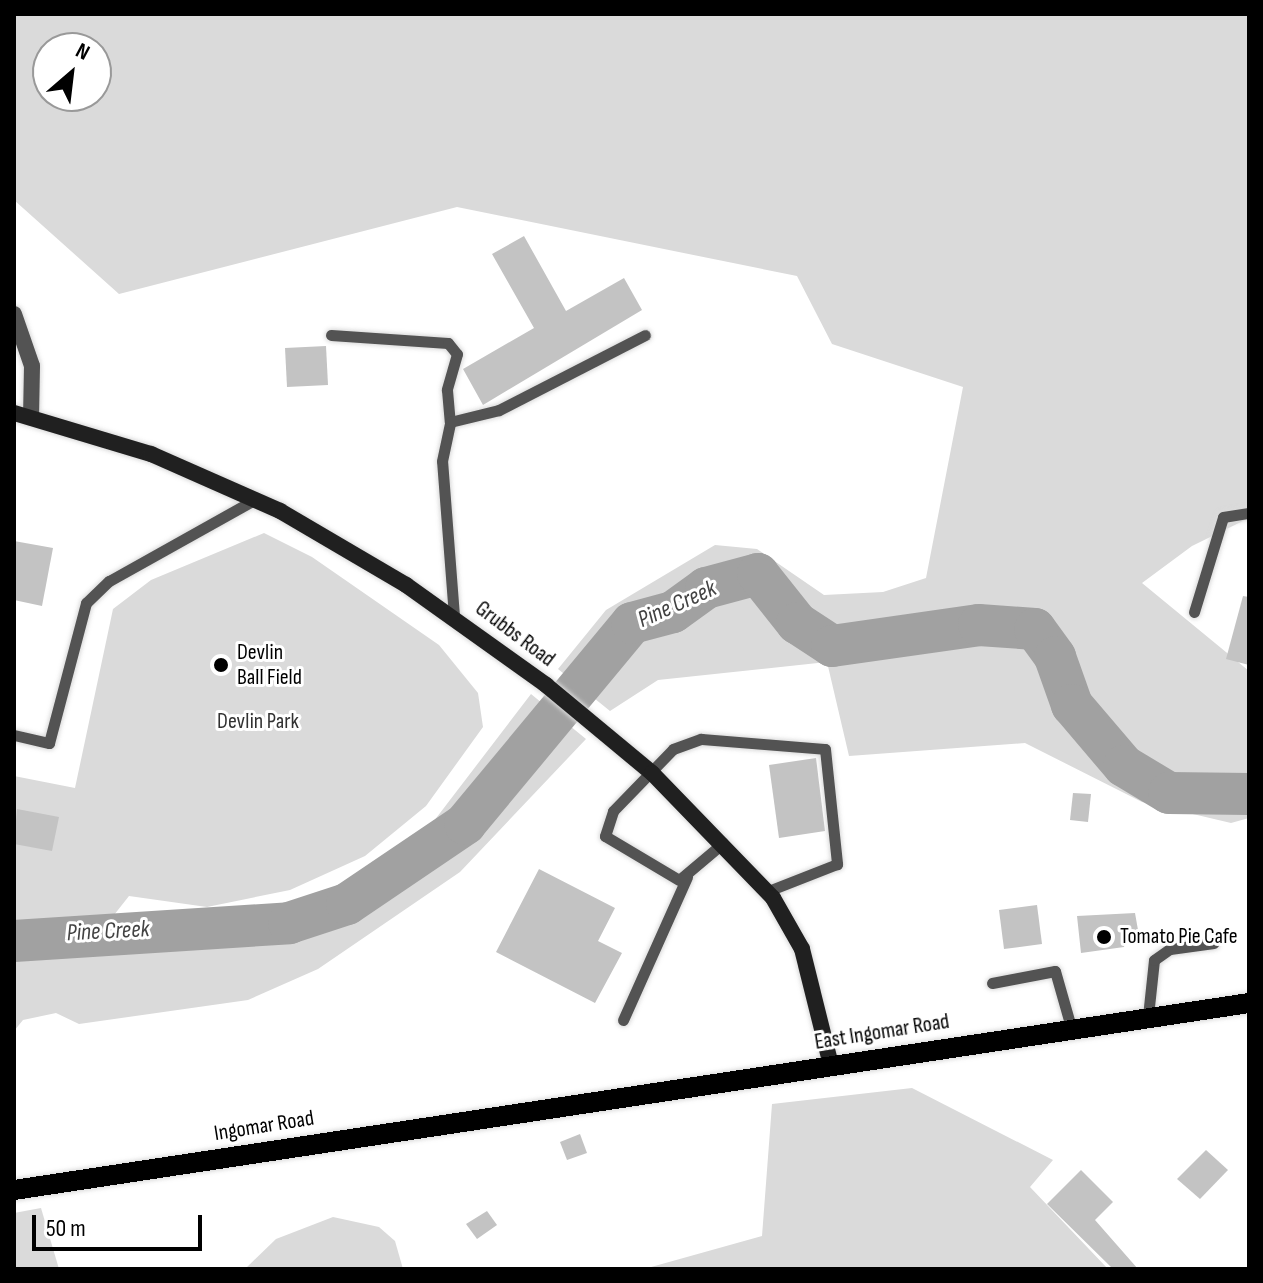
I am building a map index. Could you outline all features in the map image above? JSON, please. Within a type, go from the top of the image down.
[{"type":"main road","name":"East Ingomar Road","points":[[522,1111],[1071,1027],[1249,1003]]},
{"type":"main road","name":"Ingomar Road","points":[[14,1190],[522,1111]]},
{"type":"street","points":[[14,314],[32,366],[31,417]]},
{"type":"street","name":"Grubbs Road","points":[[14,413],[151,454],[256,499],[454,616],[546,685],[652,773],[768,891],[802,949],[831,1065]]},
{"type":"lane","points":[[331,335],[448,343],[457,354],[447,390],[450,422],[442,461],[454,616]]},
{"type":"lane","points":[[450,422],[499,410],[645,335]]},
{"type":"lane","points":[[14,735],[49,743],[86,603],[109,581],[256,499]]},
{"type":"lane","points":[[1194,612],[1223,517],[1249,513]]},
{"type":"lane","points":[[687,877],[674,879],[605,836],[608,818],[673,749],[701,739],[825,749],[837,864],[768,891]]},
{"type":"lane","points":[[623,1020],[687,877],[723,843]]},
{"type":"lane","points":[[1148,1016],[1154,960],[1170,949],[1214,943]]},
{"type":"lane","points":[[992,983],[1055,971],[1071,1027]]},
{"type":"green space","points":[[14,14],[1249,14],[1249,518],[1192,546],[1142,583],[1249,671],[1249,818],[1231,823],[1142,802],[1025,743],[849,756],[827,662],[658,680],[610,711],[558,669],[606,610],[715,545],[757,549],[824,595],[883,592],[926,578],[963,387],[832,344],[797,276],[457,207],[119,294],[14,200]]},
{"type":"green space","name":"Devlin Park","points":[[264,533],[312,557],[439,645],[478,693],[483,727],[426,806],[365,856],[290,890],[207,907],[129,896],[114,915],[242,927],[339,905],[411,851],[531,694],[586,739],[460,872],[318,969],[248,1000],[79,1024],[56,1013],[23,1020],[14,1031],[14,776],[75,788],[113,609],[151,580]]},
{"type":"green space","points":[[912,1088],[1053,1160],[1030,1187],[1108,1269],[644,1269],[762,1236],[772,1104]]},
{"type":"green space","points":[[41,1208],[59,1269],[14,1269],[14,1213]]},
{"type":"green space","points":[[333,1217],[379,1227],[395,1241],[403,1269],[245,1269],[276,1239]]},
{"type":"building","points":[[524,236],[566,311],[624,278],[642,310],[483,405],[463,369],[534,328],[492,254]]},
{"type":"building","points":[[326,346],[328,385],[287,387],[285,348]]},
{"type":"building","points":[[14,541],[53,548],[42,606],[14,600]]},
{"type":"building","points":[[1243,596],[1249,597],[1249,665],[1226,659]]},
{"type":"building","points":[[816,758],[825,831],[779,838],[769,765]]},
{"type":"building","points":[[1073,793],[1091,794],[1088,822],[1070,820]]},
{"type":"building","points":[[17,809],[59,817],[52,851],[14,844]]},
{"type":"building","points":[[539,869],[615,908],[598,941],[622,953],[595,1003],[496,952]]},
{"type":"building","points":[[1037,905],[1042,944],[1004,949],[999,910]]},
{"type":"building","name":"Tomato Pie Cafe","points":[[1135,913],[1138,930],[1127,932],[1124,947],[1081,953],[1077,916]]},
{"type":"building","points":[[580,1134],[587,1153],[567,1160],[560,1142]]},
{"type":"building","points":[[1206,1150],[1228,1170],[1200,1199],[1177,1179]]},
{"type":"building","points":[[1081,1170],[1113,1202],[1095,1220],[1138,1269],[1113,1269],[1047,1204]]},
{"type":"building","points":[[487,1211],[497,1225],[477,1239],[466,1224]]},
{"type":"waterway","name":"Pine Creek","points":[[14,941],[289,923],[347,904],[465,824],[632,623],[673,612],[706,588],[758,574],[797,623],[832,646],[979,625],[1035,629],[1055,657],[1072,705],[1124,766],[1169,793],[1249,794]]},
{"type":"place","name":"Devlin Ball Field","points":[[221,665]]},
{"type":"place","name":"Tomato Pie Cafe","points":[[1104,937]]}]
